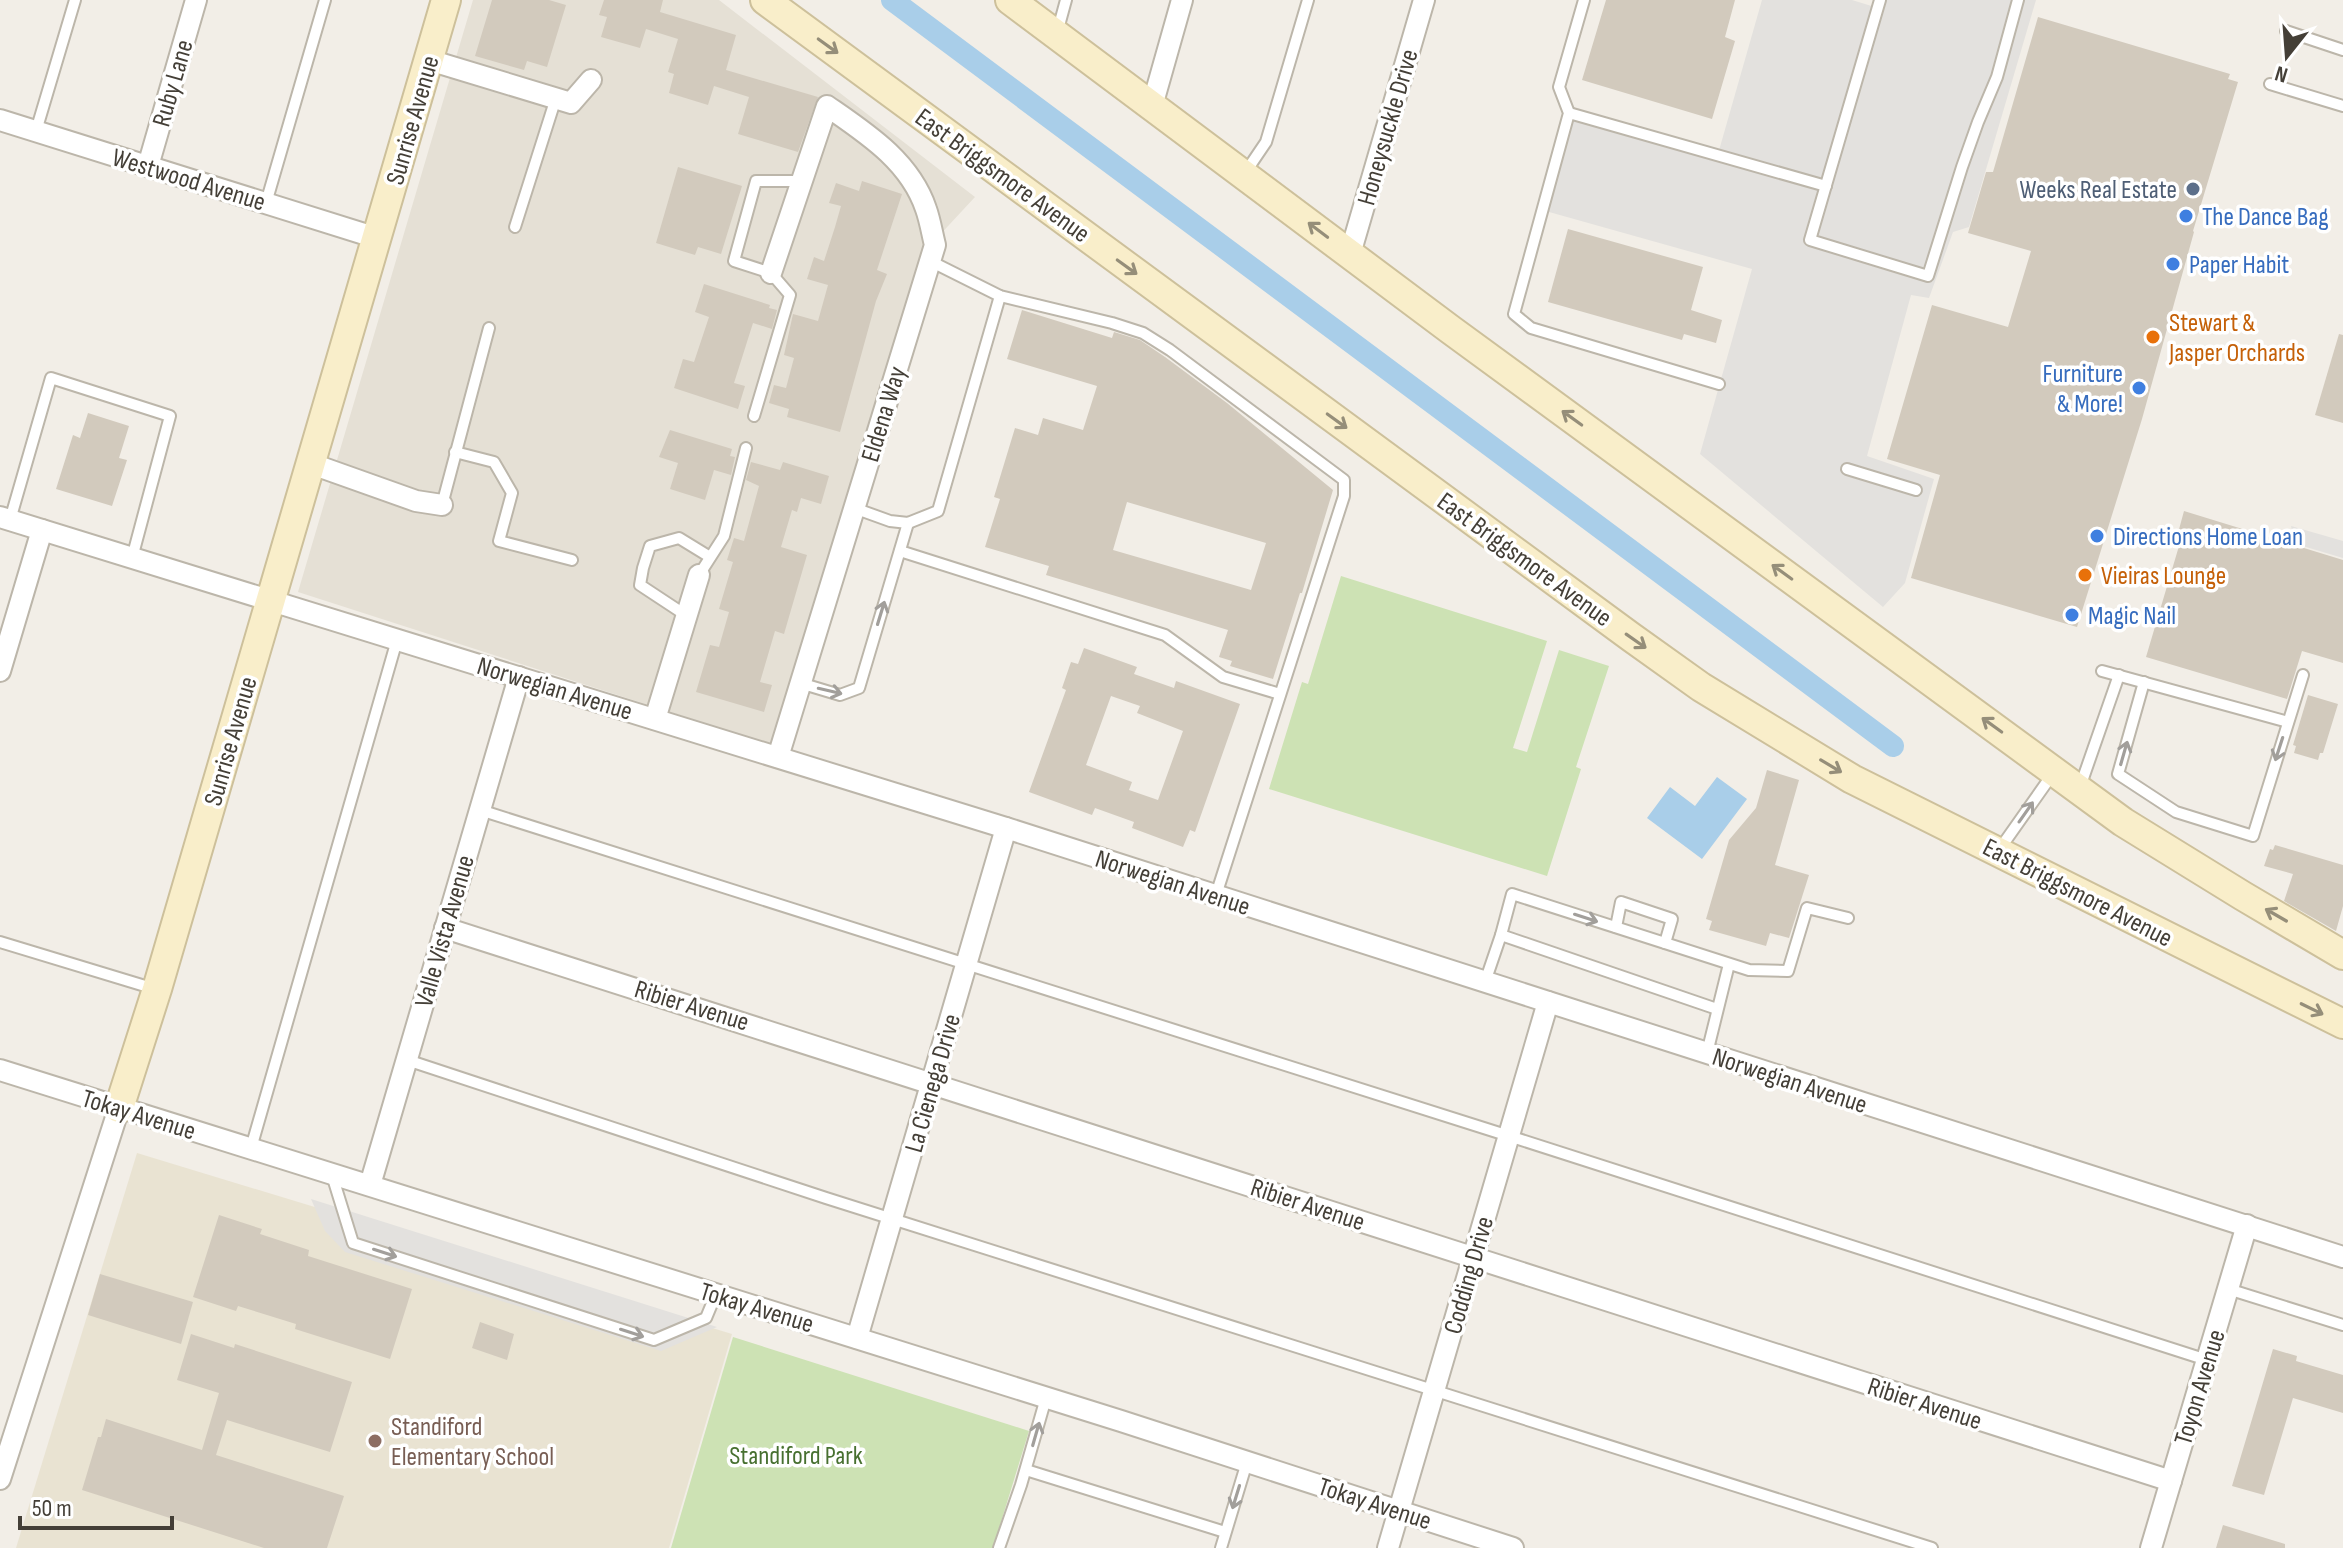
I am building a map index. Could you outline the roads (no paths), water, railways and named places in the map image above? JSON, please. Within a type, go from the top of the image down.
[{"type":"main road","name":"Sunrise Avenue","points":[[119,1108],[312,464],[446,0]]},
{"type":"main road","name":"East Briggsmore Avenue","points":[[765,0],[1701,687],[1852,779],[2343,1024]]},
{"type":"main road","points":[[1010,0],[1350,254],[2136,830],[2343,955]]},
{"type":"street","name":"Ruby Lane","points":[[148,166],[196,0]]},
{"type":"street","points":[[1152,106],[1182,0]]},
{"type":"street","name":"Honeysuckle Drive","points":[[1350,254],[1424,0]]},
{"type":"street","points":[[429,60],[571,103],[591,80]]},
{"type":"street","name":"Eldena Way","points":[[778,757],[935,245],[926,209],[911,178],[891,153],[827,106],[802,181]]},
{"type":"street","name":"Westwood Avenue","points":[[0,120],[377,238]]},
{"type":"street","points":[[771,273],[802,181]]},
{"type":"street","points":[[312,464],[416,501],[442,505]]},
{"type":"street","name":"Norwegian Avenue","points":[[5,518],[1006,828],[2343,1257]]},
{"type":"street","points":[[2,660],[42,530]]},
{"type":"street","points":[[655,719],[699,575]]},
{"type":"street","name":"Valle Vista Avenue","points":[[370,1185],[519,677]]},
{"type":"street","name":"La Cienega Drive","points":[[857,1338],[1006,828]]},
{"type":"street","name":"Ribier Avenue","points":[[445,928],[932,1081],[2171,1481]]},
{"type":"street","name":"Codding Drive","points":[[1388,1548],[1548,1002]]},
{"type":"street","name":"Tokay Avenue","points":[[1,1074],[332,1173],[1513,1548]]},
{"type":"street","name":"Sunrise Avenue","points":[[0,1479],[119,1108]]},
{"type":"street","name":"Toyon Avenue","points":[[2151,1548],[2247,1225]]},
{"type":"lane","points":[[36,131],[75,0]]},
{"type":"lane","points":[[266,203],[325,0]]},
{"type":"lane","points":[[1056,35],[1066,0]]},
{"type":"lane","points":[[1243,175],[1266,142],[1308,0]]},
{"type":"lane","points":[[1584,0],[1559,87],[1569,113],[1514,314],[1531,328],[1719,384]]},
{"type":"lane","points":[[1880,0],[1810,240],[1928,276],[1962,167],[1997,77],[2018,0]]},
{"type":"lane","points":[[2286,31],[2343,50]]},
{"type":"lane","points":[[2270,84],[2343,106]]},
{"type":"lane","points":[[515,227],[556,98]]},
{"type":"lane","points":[[1569,113],[1826,186]]},
{"type":"lane","points":[[754,416],[790,295],[771,273],[734,261],[756,181],[802,181]]},
{"type":"lane","points":[[930,261],[1000,296],[1143,333],[1344,480],[1344,496],[1216,895]]},
{"type":"lane","points":[[854,508],[890,521],[908,523],[938,511],[1000,296]]},
{"type":"lane","points":[[442,505],[489,328]]},
{"type":"lane","points":[[5,518],[51,378],[170,416],[132,558]]},
{"type":"lane","points":[[699,575],[724,536],[746,448]]},
{"type":"lane","points":[[455,452],[494,462],[512,493],[499,541],[572,560]]},
{"type":"lane","points":[[1847,469],[1916,490]]},
{"type":"lane","points":[[800,683],[840,695],[859,688],[908,523]]},
{"type":"lane","points":[[687,616],[640,585],[650,546],[679,538],[710,557]]},
{"type":"lane","points":[[900,551],[1165,635],[1223,677],[1280,694]]},
{"type":"lane","points":[[251,1148],[397,640]]},
{"type":"lane","points":[[2102,671],[2288,722]]},
{"type":"lane","points":[[2079,789],[2119,675]]},
{"type":"lane","points":[[2144,682],[2118,774],[2176,812],[2253,836],[2303,675]]},
{"type":"lane","points":[[1998,852],[2055,771]]},
{"type":"lane","points":[[480,810],[2207,1360]]},
{"type":"lane","points":[[1485,982],[1512,894],[1749,970],[1788,971],[1807,908],[1848,918]]},
{"type":"lane","points":[[1616,927],[1621,902],[1672,919],[1665,943]]},
{"type":"lane","points":[[1501,935],[1717,1009]]},
{"type":"lane","points":[[0,942],[157,989]]},
{"type":"lane","points":[[1707,1053],[1729,964]]},
{"type":"lane","points":[[407,1060],[892,1219],[1932,1548]]},
{"type":"lane","points":[[332,1173],[353,1243],[654,1340],[706,1318],[716,1294]]},
{"type":"lane","points":[[2228,1289],[2343,1325]]},
{"type":"lane","points":[[999,1548],[1026,1470],[1046,1398]]},
{"type":"lane","points":[[1221,1548],[1247,1462]]},
{"type":"lane","points":[[1026,1470],[1225,1532]]},
{"type":"water","points":[[1717,777],[1747,799],[1702,859],[1647,818],[1670,787],[1695,806]]},
{"type":"waterway","points":[[892,0],[1893,746]]},
{"type":"place","name":"Weeks Real Estate","points":[[2193,189]]},
{"type":"place","name":"The Dance Bag","points":[[2186,216]]},
{"type":"place","name":"Paper Habit","points":[[2173,264]]},
{"type":"place","name":"Stewart & Jasper Orchards","points":[[2153,337]]},
{"type":"place","name":"Furniture & More!","points":[[2139,388]]},
{"type":"place","name":"Directions Home Loan","points":[[2097,536]]},
{"type":"place","name":"Vieiras Lounge","points":[[2085,575]]},
{"type":"place","name":"Magic Nail","points":[[2072,615]]},
{"type":"place","name":"Standiford Elementary School","points":[[375,1441]]},
{"type":"park label","name":"Standiford Park","points":[[796,1455]]}]
